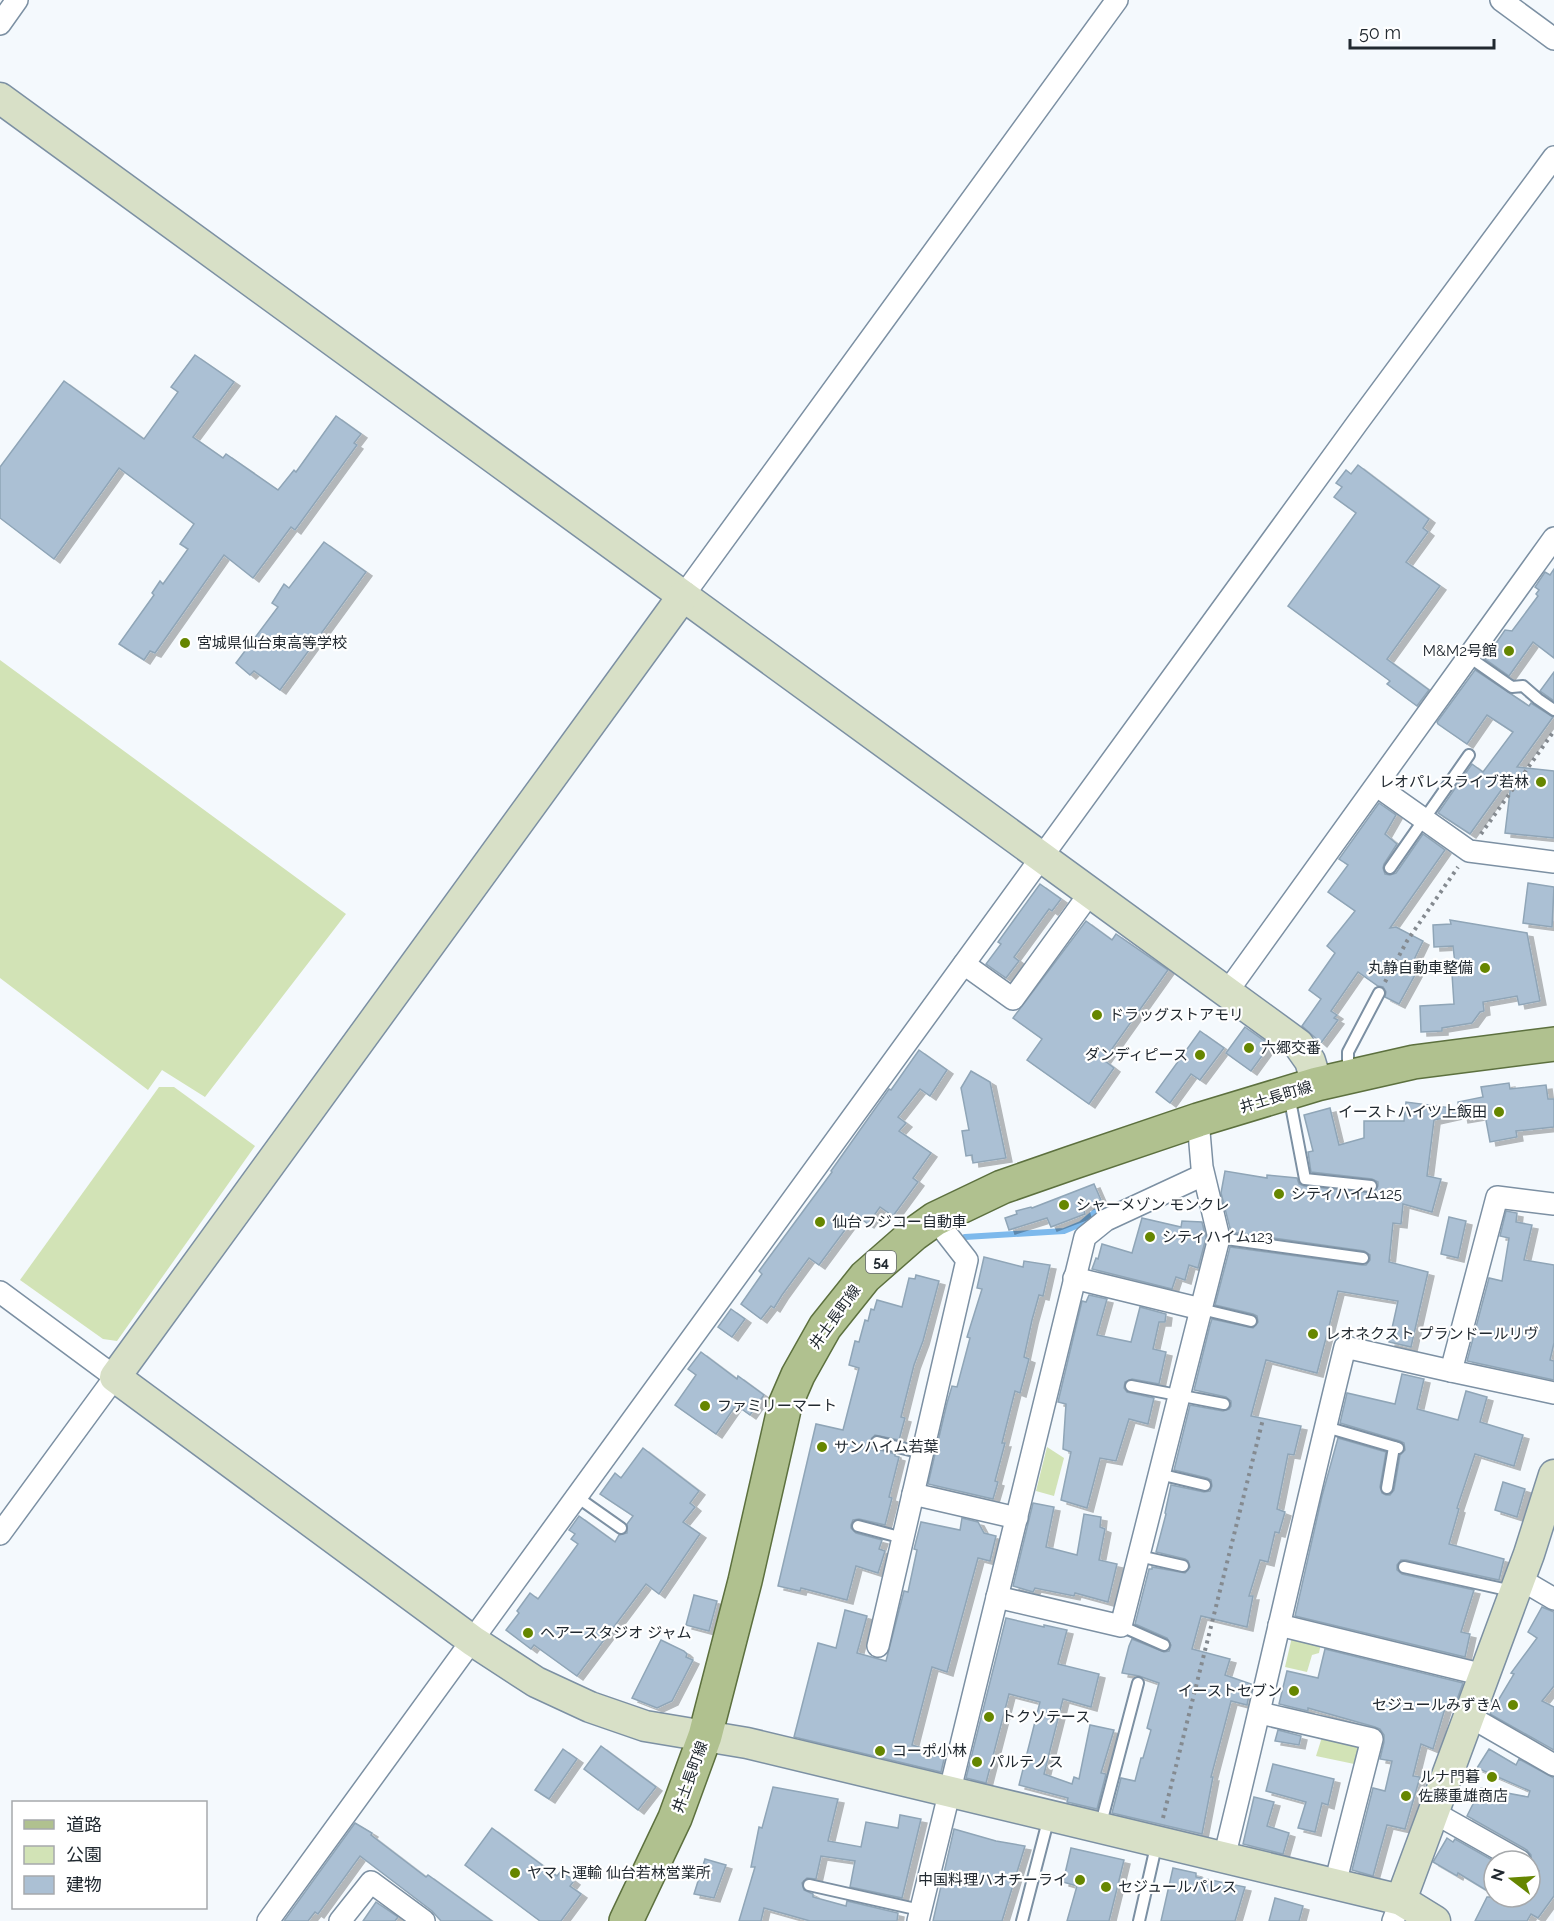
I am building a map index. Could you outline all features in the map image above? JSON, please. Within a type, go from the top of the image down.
[{"type":"main road","name":"井土長町線","points":[[626,1921],[675,1818],[705,1736],[745,1581],[785,1405],[798,1375],[825,1326],[865,1277],[914,1234],[935,1219],[1002,1187],[1198,1120],[1303,1088],[1414,1062],[1554,1044]]},
{"type":"street","points":[[0,24],[17,0]]},
{"type":"street","points":[[0,1534],[1117,0]]},
{"type":"street","points":[[1501,0],[1554,39]]},
{"type":"street","points":[[0,98],[1298,1044],[1310,1061],[1303,1088]]},
{"type":"street","points":[[268,1921],[1358,422],[1554,158]]},
{"type":"street","points":[[1227,992],[1554,538]]},
{"type":"street","points":[[1377,786],[1469,851],[1554,862]]},
{"type":"street","points":[[964,964],[1013,999],[1090,892]]},
{"type":"street","points":[[997,1596],[1121,1626],[1219,1238],[1203,1175],[1198,1120]]},
{"type":"street","points":[[919,1916],[1085,1237],[1106,1220],[1203,1175]]},
{"type":"street","points":[[1451,1371],[1497,1197],[1554,1204]]},
{"type":"street","points":[[878,1646],[968,1260],[935,1219]]},
{"type":"street","points":[[1074,1278],[1201,1309]]},
{"type":"street","points":[[0,1292],[472,1641],[536,1683],[563,1696],[645,1726],[747,1743],[1335,1884],[1397,1911],[1435,1921]]},
{"type":"street","points":[[1224,1858],[1345,1347],[1554,1393]]},
{"type":"street","points":[[1397,1911],[1517,1586],[1554,1475]]},
{"type":"street","points":[[913,1494],[1017,1518]]},
{"type":"street","points":[[1517,1586],[1554,1599]]},
{"type":"street","points":[[1279,1625],[1484,1675]]},
{"type":"street","points":[[1260,1713],[1372,1738],[1335,1884]]},
{"type":"street","points":[[1469,1716],[1554,1765]]},
{"type":"street","points":[[1433,1812],[1499,1849]]},
{"type":"street","points":[[340,1921],[371,1882],[424,1921]]},
{"type":"lane","points":[[1469,657],[1512,687],[1523,686],[1554,710]]},
{"type":"lane","points":[[1390,868],[1469,755]]},
{"type":"lane","points":[[1348,1077],[1348,1052],[1379,993]]},
{"type":"lane","points":[[1303,1088],[1305,1179],[1371,1186]]},
{"type":"lane","points":[[1219,1238],[1363,1258]]},
{"type":"lane","points":[[1201,1309],[1251,1321]]},
{"type":"lane","points":[[1131,1386],[1224,1404]]},
{"type":"lane","points":[[1326,1427],[1396,1447],[1387,1488]]},
{"type":"lane","points":[[877,1442],[922,1453]]},
{"type":"lane","points":[[1159,1474],[1205,1485]]},
{"type":"lane","points":[[577,1497],[621,1528]]},
{"type":"lane","points":[[858,1526],[903,1538]]},
{"type":"lane","points":[[1139,1556],[1182,1566]]},
{"type":"lane","points":[[1404,1567],[1517,1586]]},
{"type":"lane","points":[[1121,1626],[1164,1645]]},
{"type":"lane","points":[[1100,1828],[1138,1683]]},
{"type":"lane","points":[[1022,1921],[1049,1816]]},
{"type":"lane","points":[[1139,1921],[1157,1842]]},
{"type":"lane","points":[[809,1885],[919,1916]]},
{"type":"path","points":[[1379,993],[1407,940],[1554,731]]},
{"type":"path","points":[[1157,1842],[1263,1419]]},
{"type":"green space","points":[[0,660],[346,914],[205,1097],[162,1070],[148,1090],[0,978]]},
{"type":"green space","points":[[159,1087],[174,1087],[255,1146],[117,1341],[103,1339],[20,1280]]},
{"type":"green space","points":[[1047,1447],[1064,1458],[1054,1496],[1036,1491]]},
{"type":"green space","points":[[1292,1637],[1321,1643],[1319,1653],[1312,1655],[1307,1672],[1285,1667]]},
{"type":"green space","points":[[1323,1734],[1365,1743],[1359,1765],[1316,1756]]},
{"type":"building","points":[[195,355],[234,382],[193,437],[223,458],[226,454],[278,490],[294,470],[296,472],[336,416],[361,434],[354,443],[357,445],[295,530],[291,527],[253,578],[224,555],[155,653],[150,651],[144,660],[119,644],[154,595],[152,593],[160,581],[163,584],[188,549],[180,544],[194,524],[119,468],[54,559],[0,518],[0,467],[64,381],[144,439],[178,392],[171,387]]},
{"type":"building","points":[[1358,465],[1429,519],[1423,528],[1428,532],[1406,562],[1440,586],[1387,659],[1429,690],[1417,706],[1387,684],[1390,681],[1288,606],[1356,513],[1334,497],[1342,487],[1336,483],[1346,470],[1351,474]]},
{"type":"building","points":[[324,542],[366,572],[280,690],[254,671],[250,675],[236,663],[278,607],[272,603],[284,584],[289,588]]},
{"type":"building","points":[[1554,569],[1554,658],[1533,642],[1509,676],[1485,659],[1505,630],[1512,631],[1538,596],[1536,594],[1539,590],[1535,587],[1545,572],[1550,575]]},
{"type":"building","points":[[1475,670],[1529,706],[1531,703],[1553,717],[1517,767],[1554,771],[1554,838],[1505,833],[1512,775],[1470,834],[1438,813],[1472,764],[1483,772],[1513,732],[1487,715],[1467,744],[1438,724],[1437,722]]},
{"type":"building","points":[[1554,672],[1554,701],[1540,691]]},
{"type":"building","points":[[1379,803],[1396,815],[1385,834],[1397,844],[1384,864],[1385,874],[1396,873],[1423,834],[1445,850],[1390,928],[1396,927],[1423,941],[1409,970],[1416,973],[1399,1004],[1385,997],[1386,992],[1383,987],[1358,972],[1331,1011],[1337,1015],[1334,1018],[1338,1020],[1321,1043],[1302,1026],[1321,999],[1309,990],[1335,953],[1327,946],[1355,911],[1328,892],[1348,865],[1339,859]]},
{"type":"building","points":[[1528,883],[1554,887],[1552,927],[1523,923]]},
{"type":"building","points":[[1040,884],[1061,899],[1052,911],[1049,909],[1014,957],[1019,961],[1006,978],[986,964],[1001,944],[998,942]]},
{"type":"building","points":[[1450,920],[1527,933],[1540,1001],[1519,1005],[1517,996],[1483,1002],[1484,1011],[1480,1012],[1472,1023],[1442,1028],[1442,1031],[1421,1032],[1420,1006],[1454,1004],[1452,974],[1456,973],[1453,946],[1434,947],[1433,925],[1451,924]]},
{"type":"building","name":"ドラッグストアモリ","points":[[1086,921],[1112,940],[1116,934],[1168,970],[1104,1060],[1114,1068],[1089,1104],[1027,1060],[1042,1039],[1013,1018]]},
{"type":"building","points":[[1245,1027],[1270,1045],[1251,1071],[1226,1053]]},
{"type":"building","name":"ダンディピース","points":[[1200,1031],[1224,1048],[1200,1080],[1191,1074],[1170,1103],[1156,1092]]},
{"type":"building","points":[[919,1050],[947,1070],[930,1096],[920,1089],[898,1117],[906,1123],[899,1131],[931,1153],[913,1178],[918,1182],[893,1216],[880,1207],[868,1224],[856,1215],[819,1265],[809,1258],[774,1308],[771,1306],[761,1319],[741,1304],[762,1274],[759,1271]]},
{"type":"building","points":[[971,1071],[990,1082],[1006,1158],[973,1163],[972,1155],[966,1156],[962,1131],[969,1130],[961,1088]]},
{"type":"building","points":[[1509,1083],[1510,1089],[1546,1085],[1548,1099],[1554,1099],[1554,1127],[1516,1131],[1517,1137],[1490,1142],[1485,1115],[1462,1119],[1461,1114],[1434,1120],[1427,1176],[1441,1179],[1432,1212],[1403,1204],[1401,1224],[1393,1223],[1389,1262],[1428,1272],[1411,1347],[1389,1342],[1398,1301],[1338,1291],[1317,1373],[1266,1360],[1251,1416],[1301,1426],[1294,1455],[1288,1454],[1277,1509],[1285,1512],[1279,1533],[1275,1532],[1268,1562],[1260,1560],[1249,1596],[1253,1596],[1247,1627],[1201,1616],[1192,1649],[1230,1659],[1225,1675],[1251,1684],[1247,1705],[1231,1701],[1211,1777],[1213,1777],[1202,1834],[1112,1813],[1121,1778],[1135,1781],[1151,1730],[1147,1728],[1159,1683],[1122,1673],[1129,1646],[1132,1639],[1164,1652],[1169,1651],[1171,1645],[1167,1638],[1135,1624],[1149,1569],[1152,1567],[1185,1573],[1190,1567],[1185,1559],[1156,1552],[1171,1485],[1204,1492],[1210,1491],[1212,1486],[1211,1480],[1207,1478],[1174,1470],[1190,1405],[1223,1411],[1231,1406],[1231,1401],[1226,1397],[1194,1390],[1210,1325],[1212,1319],[1253,1328],[1258,1322],[1257,1316],[1253,1314],[1215,1305],[1230,1247],[1362,1265],[1366,1265],[1370,1260],[1370,1255],[1364,1251],[1231,1232],[1221,1193],[1225,1171],[1267,1178],[1267,1175],[1297,1178],[1299,1184],[1304,1186],[1373,1193],[1378,1182],[1372,1179],[1311,1172],[1308,1152],[1313,1151],[1304,1115],[1330,1108],[1339,1145],[1364,1138],[1364,1121],[1404,1121],[1406,1102],[1459,1109],[1458,1102],[1483,1097],[1481,1087]]},
{"type":"building","name":"シャーメゾン モンクレ","points":[[1094,1184],[1101,1200],[1083,1207],[1085,1214],[1051,1227],[1047,1218],[1009,1230],[1005,1218],[1017,1214],[1016,1211],[1032,1208]]},
{"type":"building","points":[[1506,1211],[1517,1213],[1516,1222],[1532,1225],[1524,1260],[1554,1265],[1554,1343],[1550,1360],[1554,1361],[1554,1380],[1467,1361],[1489,1278],[1502,1281],[1509,1238],[1500,1236]]},
{"type":"building","points":[[1449,1217],[1466,1221],[1458,1258],[1441,1254]]},
{"type":"building","points":[[1142,1218],[1181,1227],[1182,1221],[1202,1222],[1206,1238],[1198,1268],[1189,1265],[1185,1280],[1176,1277],[1172,1289],[1092,1269],[1096,1258],[1098,1259],[1102,1244],[1132,1253]]},
{"type":"building","points":[[984,1257],[1023,1267],[1024,1261],[1050,1265],[1043,1296],[1039,1295],[1032,1320],[1024,1357],[1029,1359],[1020,1393],[1015,1391],[1002,1443],[1005,1443],[995,1481],[998,1482],[993,1499],[928,1484],[947,1403],[952,1386],[957,1387],[970,1338],[967,1337],[982,1289],[977,1288]]},
{"type":"building","points":[[916,1275],[939,1281],[914,1365],[901,1417],[905,1418],[899,1440],[875,1435],[870,1441],[872,1448],[899,1457],[885,1525],[859,1519],[853,1520],[851,1525],[856,1533],[882,1540],[879,1549],[885,1551],[878,1573],[856,1566],[847,1600],[801,1588],[800,1591],[778,1586],[816,1424],[843,1430],[859,1368],[849,1365],[855,1341],[859,1342],[865,1320],[868,1321],[871,1309],[874,1310],[877,1300],[902,1307],[909,1278],[915,1279]]},
{"type":"building","points":[[1089,1295],[1107,1299],[1097,1335],[1131,1342],[1140,1307],[1166,1314],[1165,1322],[1159,1322],[1153,1349],[1166,1352],[1159,1384],[1132,1379],[1125,1382],[1124,1388],[1127,1392],[1154,1398],[1148,1424],[1129,1419],[1116,1461],[1100,1458],[1087,1508],[1061,1500],[1071,1452],[1063,1449],[1066,1404],[1058,1402],[1082,1301],[1086,1302]]},
{"type":"building","points":[[731,1309],[745,1319],[732,1337],[718,1327]]},
{"type":"building","points":[[701,1352],[737,1379],[738,1376],[764,1395],[750,1415],[736,1405],[716,1434],[675,1405],[696,1375],[688,1369]]},
{"type":"building","points":[[1402,1374],[1424,1379],[1417,1409],[1458,1420],[1466,1391],[1487,1397],[1480,1422],[1523,1435],[1514,1466],[1475,1454],[1457,1508],[1459,1509],[1449,1544],[1504,1559],[1499,1580],[1406,1560],[1401,1560],[1397,1565],[1397,1570],[1402,1574],[1474,1590],[1461,1632],[1470,1634],[1465,1657],[1295,1616],[1322,1496],[1338,1438],[1386,1452],[1380,1487],[1382,1493],[1386,1495],[1390,1495],[1394,1490],[1400,1455],[1405,1450],[1404,1443],[1400,1441],[1340,1423],[1347,1393],[1395,1404]]},
{"type":"building","points":[[643,1448],[699,1491],[690,1503],[695,1507],[683,1522],[700,1534],[659,1594],[646,1584],[577,1676],[534,1645],[531,1649],[506,1630],[530,1593],[538,1599],[578,1544],[571,1539],[575,1534],[569,1530],[579,1516],[615,1542],[619,1535],[627,1533],[627,1524],[633,1516],[600,1494],[615,1473],[621,1478]]},
{"type":"building","points":[[1503,1482],[1525,1489],[1517,1517],[1495,1510]]},
{"type":"building","points":[[1033,1503],[1054,1507],[1046,1547],[1077,1555],[1084,1514],[1101,1517],[1100,1527],[1105,1529],[1099,1560],[1117,1564],[1108,1602],[1075,1593],[1074,1596],[1035,1588],[1033,1592],[1013,1586]]},
{"type":"building","points":[[962,1518],[978,1522],[984,1533],[996,1536],[990,1561],[978,1558],[947,1672],[932,1667],[912,1745],[945,1755],[941,1772],[794,1737],[818,1643],[836,1648],[845,1610],[867,1616],[857,1653],[886,1661],[904,1591],[908,1592],[917,1550],[914,1549],[921,1522],[960,1530]]},
{"type":"building","points":[[694,1595],[717,1601],[709,1631],[686,1625]]},
{"type":"building","points":[[1542,1607],[1554,1612],[1554,1686],[1542,1701],[1554,1707],[1554,1750],[1490,1714],[1514,1674],[1511,1673],[1537,1638],[1528,1632]]},
{"type":"building","points":[[1006,1618],[1067,1630],[1058,1664],[1099,1674],[1091,1707],[1063,1699],[1044,1774],[1072,1784],[1074,1777],[1079,1779],[1090,1725],[1114,1730],[1101,1773],[1106,1774],[1097,1809],[1067,1802],[1068,1798],[1019,1785],[1040,1702],[1009,1694],[986,1783],[966,1778]]},
{"type":"building","points":[[661,1640],[684,1651],[687,1654],[686,1657],[693,1660],[672,1701],[657,1708],[632,1698]]},
{"type":"building","points":[[1325,1649],[1463,1683],[1454,1708],[1446,1705],[1433,1749],[1421,1744],[1413,1776],[1420,1777],[1405,1829],[1387,1825],[1373,1876],[1352,1870],[1373,1788],[1385,1791],[1392,1761],[1380,1759],[1384,1735],[1380,1729],[1375,1727],[1308,1708],[1308,1711],[1279,1704],[1287,1671],[1318,1678]]},
{"type":"building","points":[[1278,1730],[1301,1736],[1299,1745],[1275,1741]]},
{"type":"building","points":[[601,1746],[656,1787],[638,1810],[584,1769]]},
{"type":"building","points":[[563,1749],[577,1759],[549,1799],[535,1790]]},
{"type":"building","points":[[1489,1749],[1516,1765],[1519,1759],[1554,1778],[1554,1896],[1538,1918],[1531,1914],[1527,1921],[1475,1921],[1482,1907],[1482,1909],[1542,1909],[1542,1849],[1525,1849],[1467,1816],[1481,1788],[1528,1797],[1530,1791],[1477,1768]]},
{"type":"building","points":[[1273,1764],[1334,1779],[1328,1805],[1322,1803],[1315,1832],[1298,1828],[1306,1802],[1266,1791]]},
{"type":"building","points":[[773,1787],[838,1799],[828,1841],[861,1847],[866,1822],[898,1828],[900,1815],[921,1819],[902,1898],[850,1887],[855,1861],[821,1856],[816,1879],[807,1878],[802,1883],[804,1890],[813,1894],[813,1897],[846,1906],[847,1901],[898,1913],[897,1921],[810,1921],[764,1908],[761,1921],[739,1921],[755,1867],[751,1867],[759,1827],[762,1828]]},
{"type":"building","points":[[1254,1797],[1274,1802],[1267,1826],[1289,1833],[1283,1854],[1243,1844]]},
{"type":"building","points":[[355,1823],[372,1833],[371,1835],[426,1877],[428,1875],[492,1921],[441,1921],[432,1911],[360,1856],[318,1914],[315,1912],[308,1921],[284,1921]]},
{"type":"building","name":"ヤマト運輸 仙台若林営業所","points":[[492,1828],[557,1876],[561,1871],[574,1881],[570,1886],[581,1894],[561,1921],[540,1921],[465,1865]]},
{"type":"building","points":[[954,1829],[996,1841],[1025,1846],[1002,1921],[933,1921]]},
{"type":"building","points":[[1447,1838],[1453,1842],[1455,1839],[1482,1854],[1482,1888],[1458,1873],[1457,1876],[1433,1862]]},
{"type":"building","points":[[1071,1848],[1124,1860],[1109,1921],[1067,1921],[1077,1886],[1063,1882]]},
{"type":"building","points":[[705,1859],[726,1865],[714,1898],[694,1894]]},
{"type":"building","points":[[1173,1868],[1196,1873],[1196,1877],[1245,1887],[1235,1921],[1161,1921]]},
{"type":"building","points":[[1275,1898],[1303,1906],[1299,1921],[1269,1921]]},
{"type":"building","points":[[376,1902],[398,1917],[395,1921],[363,1921]]},
{"type":"waterway","points":[[965,1237],[1064,1231],[1081,1224],[1095,1212]]},
{"type":"place","name":"宮城県仙台東高等学校","points":[[185,643]]},
{"type":"place","name":"M&M2号館","points":[[1509,651]]},
{"type":"place","name":"レオパレスライブ若林","points":[[1541,782]]},
{"type":"place","name":"丸静自動車整備","points":[[1485,968]]},
{"type":"place","name":"ドラッグストアモリ","points":[[1097,1015]]},
{"type":"place","name":"六郷交番","points":[[1249,1048]]},
{"type":"place","name":"ダンディピース","points":[[1200,1055]]},
{"type":"place","name":"イーストハイツ上飯田","points":[[1499,1112]]},
{"type":"place","name":"シティハイム125","points":[[1279,1194]]},
{"type":"place","name":"シャーメゾン モンクレ","points":[[1064,1205]]},
{"type":"place","name":"仙台フジコー自動車","points":[[820,1222]]},
{"type":"place","name":"シティハイム123","points":[[1150,1237]]},
{"type":"place","name":"レオネクスト プランドールリヴ","points":[[1313,1334]]},
{"type":"place","name":"ファミリーマート","points":[[705,1406]]},
{"type":"place","name":"サンハイム若葉","points":[[822,1447]]},
{"type":"place","name":"ヘアースタジオ ジャム","points":[[528,1633]]},
{"type":"place","name":"イーストセブン","points":[[1294,1691]]},
{"type":"place","name":"セジュールみずきA","points":[[1513,1705]]},
{"type":"place","name":"トクソテース","points":[[989,1717]]},
{"type":"place","name":"コーポ小林","points":[[880,1751]]},
{"type":"place","name":"パルテノス","points":[[977,1762]]},
{"type":"place","name":"ルナ門暮","points":[[1492,1777]]},
{"type":"place","name":"佐藤重雄商店","points":[[1406,1796]]},
{"type":"place","name":"ヤマト運輸 仙台若林営業所","points":[[515,1873]]},
{"type":"place","name":"中国料理ハオチーライ","points":[[1080,1880]]},
{"type":"place","name":"セジュールパレス","points":[[1106,1887]]}]
